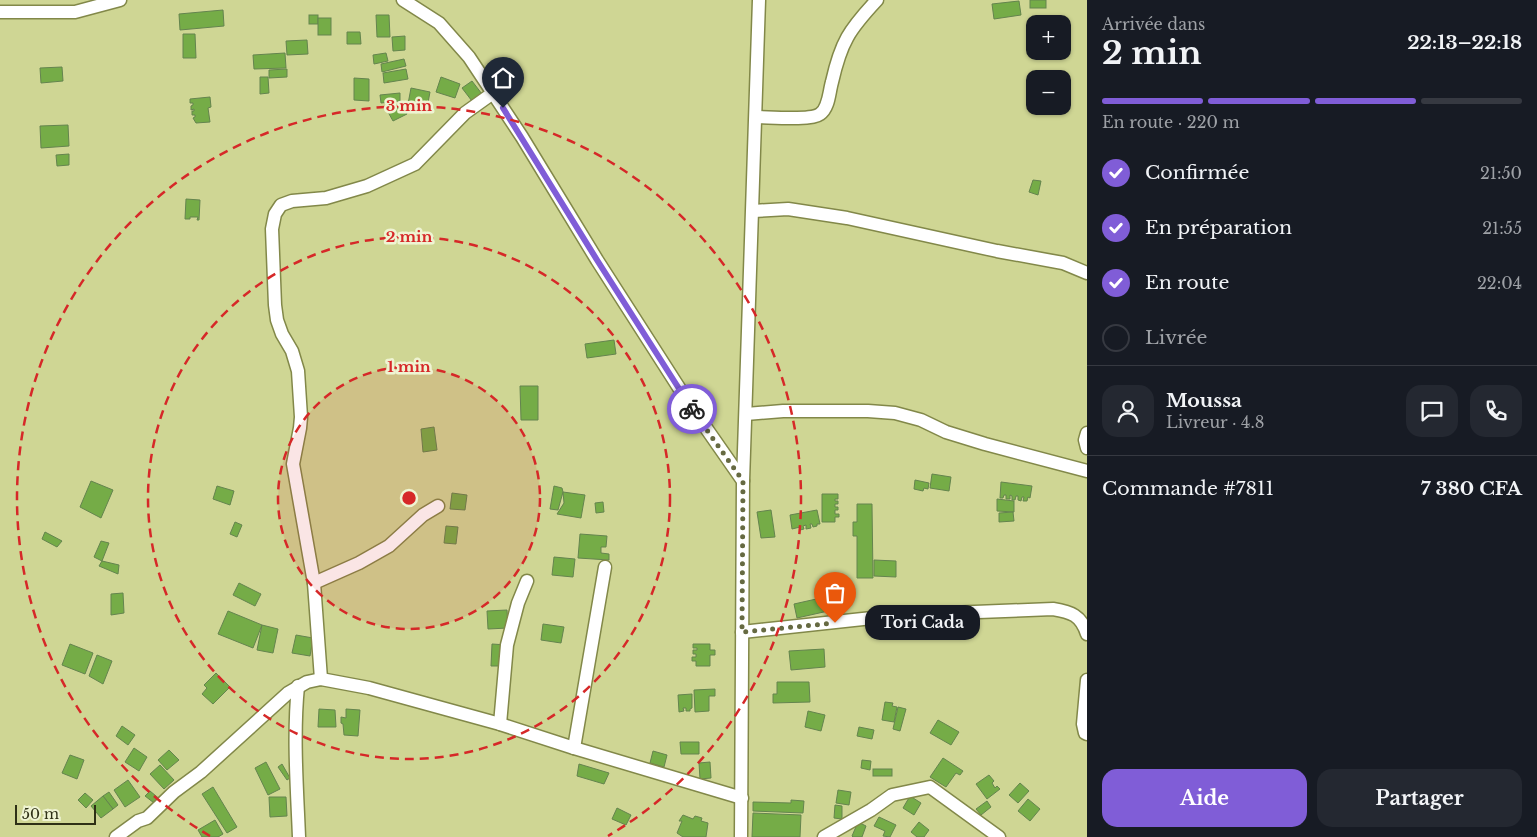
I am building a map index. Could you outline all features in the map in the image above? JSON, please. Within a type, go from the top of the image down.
[{"type":"street","points":[[0,12],[75,12],[120,0]]},
{"type":"street","points":[[403,0],[439,23],[469,57],[522,137],[597,260],[690,405],[743,481]]},
{"type":"street","points":[[741,837],[743,481],[759,0]]},
{"type":"street","points":[[756,117],[812,118],[821,114],[826,106],[838,56],[846,38],[857,21],[877,0]]},
{"type":"street","points":[[321,679],[314,582],[293,464],[301,422],[298,371],[292,351],[282,334],[277,320],[275,305],[272,229],[274,214],[282,205],[292,201],[326,198],[358,189],[415,164],[465,113],[493,93]]},
{"type":"street","points":[[753,211],[788,209],[847,218],[997,251],[1063,263],[1087,273]]},
{"type":"street","points":[[746,414],[783,411],[868,411],[895,413],[921,420],[946,432],[985,444],[1087,471]]},
{"type":"street","points":[[1087,433],[1085,440],[1087,448]]},
{"type":"street","points":[[314,582],[359,563],[389,546],[423,515],[438,506]]},
{"type":"street","points":[[574,748],[605,567]]},
{"type":"street","points":[[500,724],[507,645],[518,603],[527,582]]},
{"type":"street","points":[[742,632],[900,615],[1052,609],[1070,612],[1084,623],[1087,634]]},
{"type":"street","points":[[116,837],[138,821],[147,818],[174,792],[201,772],[288,693],[307,682],[321,679],[369,688],[500,724],[742,798]]},
{"type":"street","points":[[1087,680],[1083,724],[1087,734]]},
{"type":"street","points":[[298,686],[296,764],[298,837]]},
{"type":"street","points":[[824,837],[892,796],[930,787],[999,837]]},
{"type":"building","points":[[1030,0],[1046,0],[1046,8],[1030,8]]},
{"type":"building","points":[[1019,1],[1021,15],[994,19],[992,4]]},
{"type":"building","points":[[223,10],[224,26],[180,30],[179,14]]},
{"type":"building","points":[[309,15],[318,15],[318,24],[309,24]]},
{"type":"building","points":[[376,15],[389,15],[390,37],[377,37]]},
{"type":"building","points":[[318,18],[331,18],[331,35],[318,35]]},
{"type":"building","points":[[347,32],[360,32],[361,44],[347,44]]},
{"type":"building","points":[[183,34],[195,34],[196,58],[183,58]]},
{"type":"building","points":[[405,36],[405,50],[393,51],[392,37]]},
{"type":"building","points":[[307,40],[308,54],[287,55],[286,41]]},
{"type":"building","points":[[285,53],[286,68],[254,69],[253,55]]},
{"type":"building","points":[[386,53],[388,61],[374,64],[373,55]]},
{"type":"building","points":[[404,59],[406,66],[382,72],[381,64]]},
{"type":"building","points":[[62,67],[63,81],[41,83],[40,68]]},
{"type":"building","points":[[287,69],[287,77],[269,78],[269,70]]},
{"type":"building","points":[[406,69],[408,79],[384,83],[383,73]]},
{"type":"building","points":[[260,77],[268,77],[269,93],[260,94]]},
{"type":"building","points":[[441,77],[460,84],[455,98],[436,92]]},
{"type":"building","points":[[354,78],[369,79],[369,101],[354,100]]},
{"type":"building","points":[[472,81],[485,98],[475,105],[462,88]]},
{"type":"building","points":[[411,88],[430,92],[427,108],[408,104]]},
{"type":"building","points":[[400,93],[400,101],[381,103],[380,95]]},
{"type":"building","points":[[210,97],[211,107],[208,108],[210,122],[196,123],[193,118],[195,115],[192,115],[194,109],[191,110],[193,103],[190,103],[190,99]]},
{"type":"building","points":[[402,105],[407,114],[393,121],[388,112]]},
{"type":"building","points":[[68,125],[69,146],[41,148],[40,126]]},
{"type":"building","points":[[69,154],[69,165],[57,166],[56,155]]},
{"type":"building","points":[[1033,180],[1041,181],[1038,195],[1029,192]]},
{"type":"building","points":[[186,199],[200,200],[199,220],[197,220],[198,217],[185,219]]},
{"type":"building","points":[[614,340],[616,354],[587,358],[585,344]]},
{"type":"building","points":[[520,386],[538,386],[538,420],[521,420]]},
{"type":"building","points":[[434,427],[437,450],[423,452],[421,429]]},
{"type":"building","points":[[932,474],[951,477],[949,491],[930,488]]},
{"type":"building","points":[[915,480],[929,483],[928,489],[924,488],[923,491],[914,489]]},
{"type":"building","points":[[91,481],[113,490],[101,518],[80,507]]},
{"type":"building","points":[[1001,482],[1032,486],[1030,498],[1028,497],[1027,501],[1023,501],[1024,497],[1022,497],[1021,501],[1016,496],[1015,500],[1012,500],[1012,496],[1010,495],[1010,499],[1006,499],[1006,495],[1004,495],[1003,498],[1000,498]]},
{"type":"building","points":[[217,486],[234,491],[230,505],[213,499]]},
{"type":"building","points":[[554,486],[562,488],[563,492],[558,510],[550,509]]},
{"type":"building","points":[[563,492],[585,495],[581,518],[557,514],[564,503]]},
{"type":"building","points":[[452,493],[467,495],[465,510],[450,509]]},
{"type":"building","points":[[822,494],[838,494],[838,499],[835,499],[835,501],[838,501],[838,504],[835,504],[835,507],[838,507],[838,510],[835,510],[835,514],[839,514],[839,517],[835,517],[835,522],[822,522]]},
{"type":"building","points":[[997,499],[1014,501],[1014,512],[997,511]]},
{"type":"building","points":[[603,502],[604,512],[596,513],[595,503]]},
{"type":"building","points":[[857,504],[872,504],[873,578],[857,578],[857,536],[853,536],[853,522],[857,522]]},
{"type":"building","points":[[771,510],[775,537],[761,538],[757,512]]},
{"type":"building","points":[[817,510],[820,524],[813,527],[810,524],[811,528],[806,529],[806,525],[803,526],[804,529],[800,530],[800,527],[792,529],[790,515]]},
{"type":"building","points":[[1013,512],[1014,521],[999,522],[999,513]]},
{"type":"building","points":[[235,522],[242,525],[237,537],[230,534]]},
{"type":"building","points":[[446,526],[458,527],[456,544],[444,543]]},
{"type":"building","points":[[45,532],[62,541],[57,547],[42,539]]},
{"type":"building","points":[[580,534],[607,536],[606,547],[601,547],[601,553],[609,554],[609,560],[578,558]]},
{"type":"building","points":[[101,541],[109,543],[102,561],[94,557]]},
{"type":"building","points":[[554,557],[575,559],[573,577],[552,575]]},
{"type":"building","points":[[874,560],[896,561],[896,577],[874,576]]},
{"type":"building","points":[[102,561],[119,565],[118,574],[99,566]]},
{"type":"building","points":[[239,583],[261,594],[255,606],[233,595]]},
{"type":"building","points":[[123,593],[124,613],[111,615],[111,594]]},
{"type":"building","points":[[834,595],[837,609],[797,618],[794,604]]},
{"type":"building","points":[[507,610],[508,628],[488,629],[487,611]]},
{"type":"building","points":[[228,611],[262,625],[253,648],[218,634]]},
{"type":"building","points":[[543,624],[564,627],[561,643],[541,640]]},
{"type":"building","points":[[262,625],[278,629],[273,653],[257,650]]},
{"type":"building","points":[[296,635],[313,638],[310,656],[292,653]]},
{"type":"building","points":[[70,644],[93,653],[85,674],[62,665]]},
{"type":"building","points":[[492,644],[507,645],[506,666],[491,666]]},
{"type":"building","points":[[693,644],[710,644],[710,650],[715,650],[715,655],[710,655],[710,666],[696,666],[696,661],[692,661],[692,657],[696,657],[696,654],[693,654],[693,650],[697,650],[697,648],[693,648]]},
{"type":"building","points":[[824,649],[825,667],[791,670],[789,651]]},
{"type":"building","points":[[97,655],[112,661],[103,684],[89,676]]},
{"type":"building","points":[[216,673],[230,687],[213,704],[202,694],[207,688],[204,685]]},
{"type":"building","points":[[777,682],[809,682],[810,702],[773,703],[773,694],[777,694]]},
{"type":"building","points":[[715,689],[715,696],[709,696],[709,711],[695,712],[694,690]]},
{"type":"building","points":[[692,694],[692,708],[690,711],[686,711],[686,708],[683,708],[684,711],[679,712],[678,695]]},
{"type":"building","points":[[885,702],[893,703],[892,706],[897,707],[894,722],[882,720]]},
{"type":"building","points":[[898,707],[906,709],[900,731],[893,729]]},
{"type":"building","points":[[319,709],[335,710],[336,727],[318,727]]},
{"type":"building","points":[[346,709],[360,710],[358,736],[344,735],[341,717],[346,718]]},
{"type":"building","points":[[808,711],[825,715],[821,731],[805,727]]},
{"type":"building","points":[[938,720],[959,732],[951,745],[930,733]]},
{"type":"building","points":[[122,726],[135,735],[128,745],[116,736]]},
{"type":"building","points":[[859,727],[874,730],[872,739],[857,736]]},
{"type":"building","points":[[680,742],[699,742],[699,754],[681,754]]},
{"type":"building","points":[[134,748],[147,757],[139,771],[125,762]]},
{"type":"building","points":[[169,750],[179,760],[167,770],[158,760]]},
{"type":"building","points":[[653,751],[667,755],[664,767],[650,763]]},
{"type":"building","points":[[70,755],[84,760],[77,779],[62,773]]},
{"type":"building","points":[[943,758],[963,771],[960,775],[956,773],[946,787],[930,777]]},
{"type":"building","points":[[862,760],[871,761],[870,770],[861,768]]},
{"type":"building","points":[[266,762],[280,789],[268,795],[255,768]]},
{"type":"building","points":[[710,762],[711,778],[700,779],[699,763]]},
{"type":"building","points":[[282,764],[290,778],[287,780],[278,767]]},
{"type":"building","points":[[579,764],[609,773],[604,784],[577,776]]},
{"type":"building","points":[[160,765],[174,780],[164,789],[150,774]]},
{"type":"building","points":[[873,769],[892,769],[892,776],[873,776]]},
{"type":"building","points":[[989,775],[994,781],[992,783],[995,788],[997,786],[1000,789],[987,799],[976,784]]},
{"type":"building","points":[[128,780],[140,797],[125,807],[114,790]]},
{"type":"building","points":[[1020,783],[1029,791],[1018,803],[1009,795]]},
{"type":"building","points":[[213,787],[237,827],[227,833],[202,794]]},
{"type":"building","points":[[838,790],[851,792],[849,805],[836,803]]},
{"type":"building","points":[[150,791],[162,801],[158,806],[145,796]]},
{"type":"building","points":[[109,792],[118,805],[113,809],[103,796]]},
{"type":"building","points":[[85,793],[93,800],[86,808],[78,800]]},
{"type":"building","points":[[103,796],[113,809],[101,818],[91,806]]},
{"type":"building","points":[[910,796],[921,803],[914,815],[903,808]]},
{"type":"building","points":[[269,797],[286,797],[287,816],[270,817]]},
{"type":"building","points":[[1028,799],[1040,809],[1030,821],[1018,811]]},
{"type":"building","points":[[791,800],[804,801],[803,813],[753,811],[753,802],[791,803]]},
{"type":"building","points":[[987,801],[991,807],[981,815],[976,809]]},
{"type":"building","points":[[835,805],[842,806],[842,819],[834,818]]},
{"type":"building","points":[[617,808],[631,815],[626,825],[612,819]]},
{"type":"building","points":[[753,813],[801,815],[800,837],[752,837]]},
{"type":"building","points":[[683,815],[693,819],[695,816],[702,818],[701,821],[708,823],[706,837],[683,837],[677,833],[682,821],[679,821]]},
{"type":"building","points":[[879,817],[896,825],[890,837],[883,836],[885,831],[874,826]]},
{"type":"building","points":[[215,820],[223,834],[218,837],[202,837],[198,830]]},
{"type":"building","points":[[858,822],[866,826],[862,837],[853,837],[852,836]]},
{"type":"building","points":[[919,822],[929,830],[924,837],[917,837],[911,832]]},
{"type":"way so far","points":[[692,409],[743,481],[742,632],[835,623]]},
{"type":"place","name":"Tori Cada","points":[[835,623]]},
{"type":"route","points":[[503,108],[692,409]]}]
